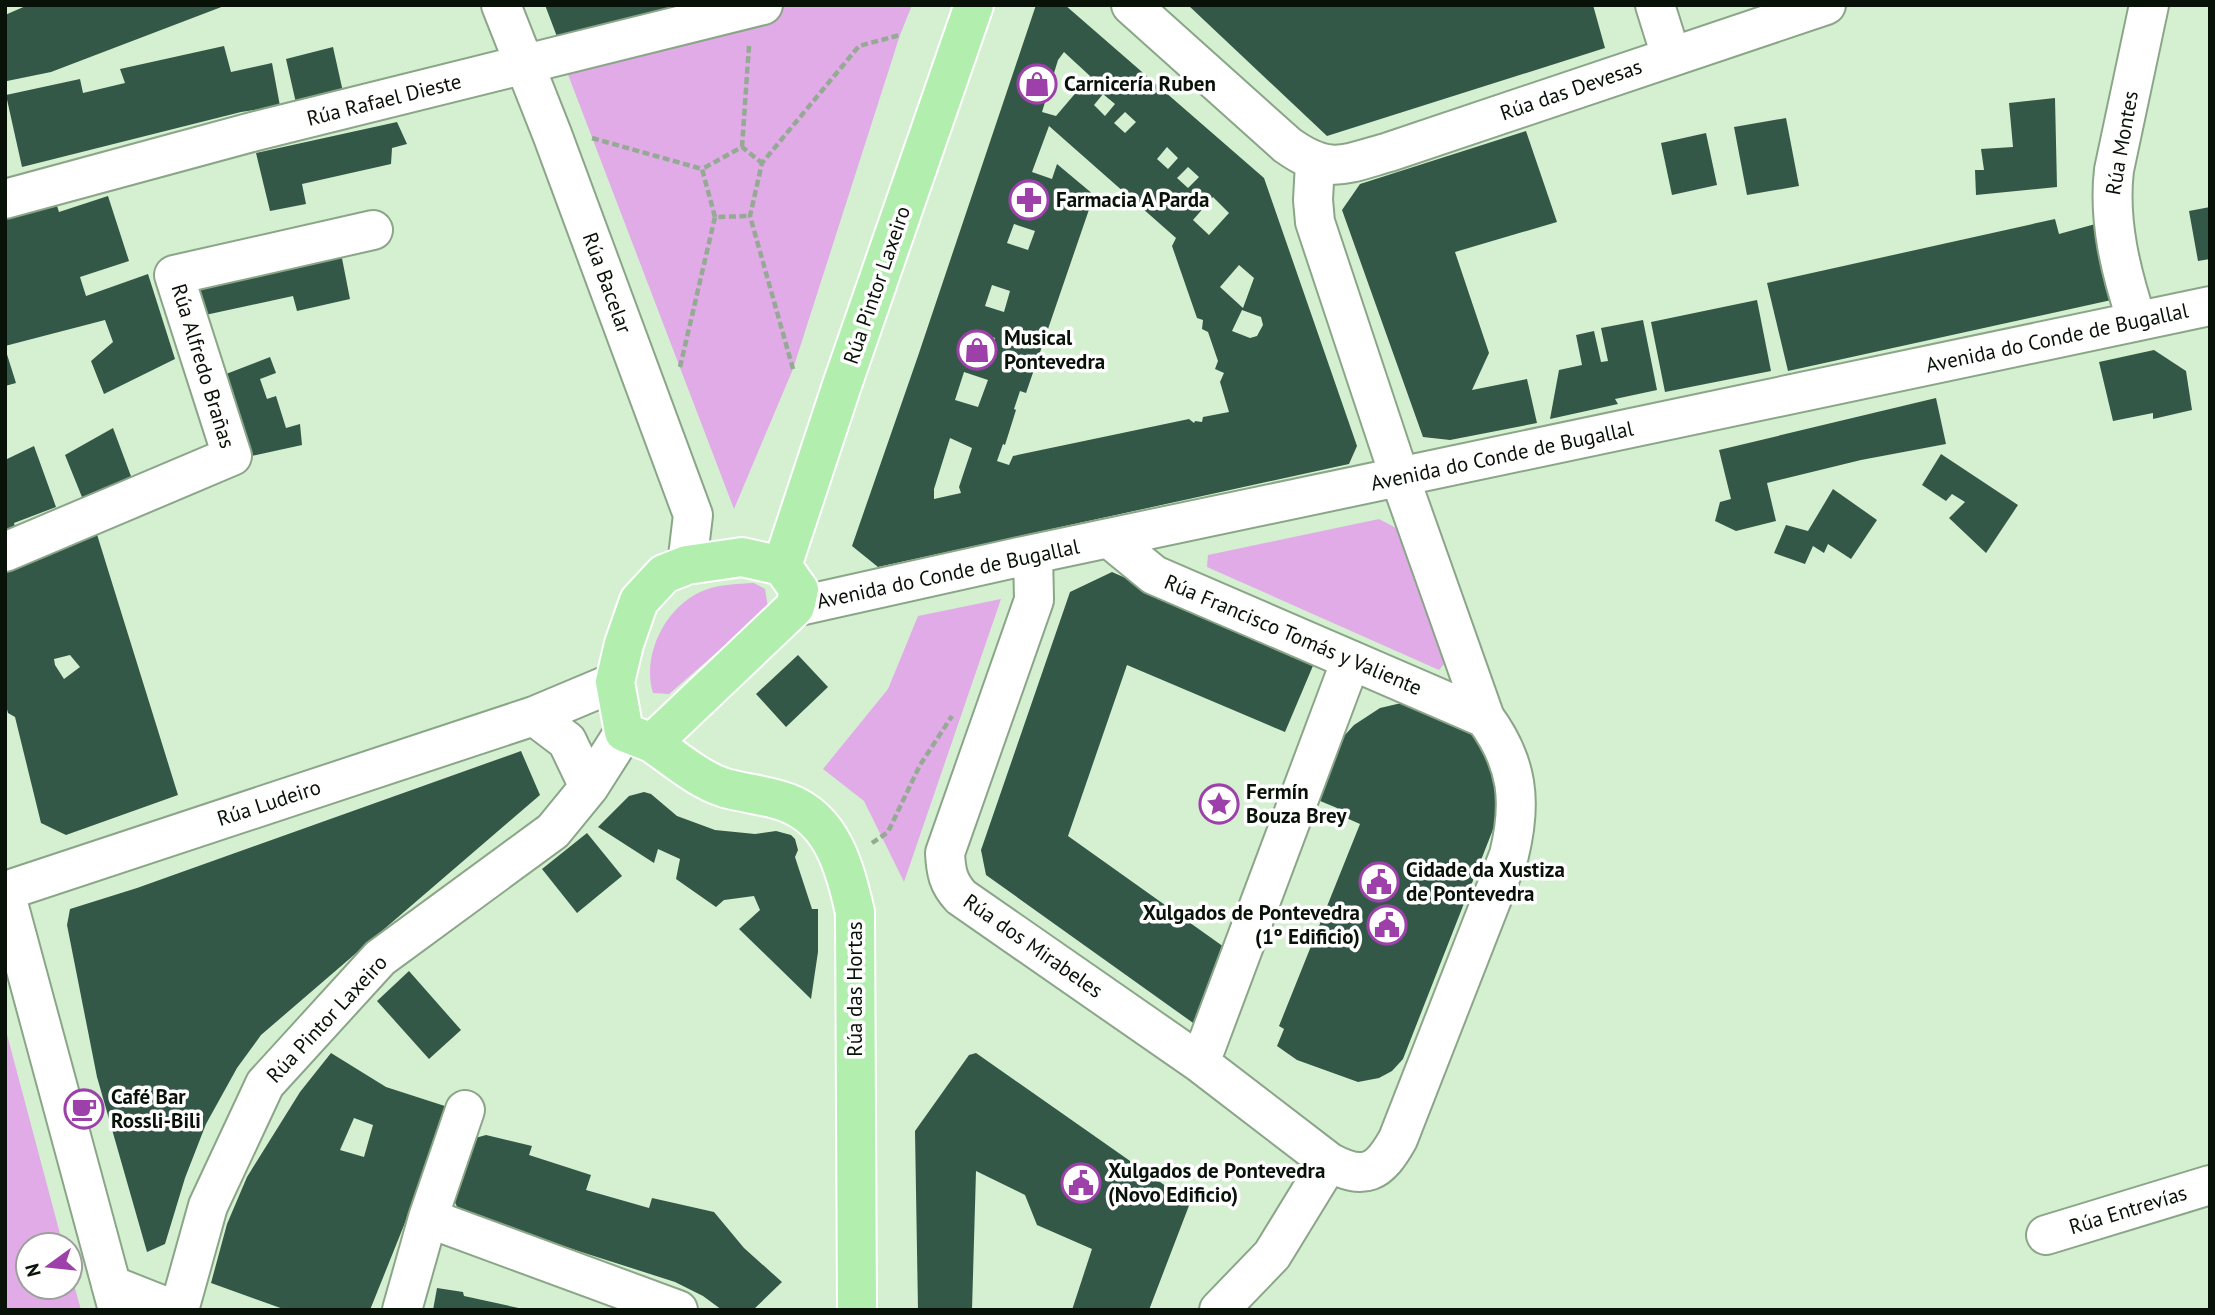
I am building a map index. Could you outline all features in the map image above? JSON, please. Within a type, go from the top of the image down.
[{"type":"main road","name":"Rúa Pintor Laxeiro","points":[[782,566],[974,5]]},
{"type":"main road","points":[[633,733],[615,682],[624,644],[639,601],[664,574],[687,565],[741,557],[782,566],[799,590],[795,607]]},
{"type":"main road","name":"Rúa Pintor Laxeiro","points":[[633,733],[795,607]]},
{"type":"main road","name":"Rúa das Hortas","points":[[633,733],[723,787],[788,803],[811,815],[828,835],[843,863],[855,912],[856,1310]]},
{"type":"street","name":"Rúa Bacelar","points":[[501,5],[557,147],[693,515],[687,565]]},
{"type":"street","points":[[1131,5],[1287,145],[1315,163],[1315,222],[1400,478],[1485,718],[1496,733],[1513,769],[1517,799],[1516,829],[1509,855],[1398,1139],[1387,1159],[1375,1169],[1362,1173],[1348,1172],[1329,1162],[1272,1255],[1219,1310]]},
{"type":"street","points":[[1655,5],[1671,56]]},
{"type":"street","name":"Rúa das Devesas","points":[[1315,163],[1331,166],[1346,164],[1389,152],[1826,5]]},
{"type":"street","name":"Rúa Montes","points":[[2137,321],[2117,243],[2111,194],[2149,5]]},
{"type":"street","name":"Rúa Rafael Dieste","points":[[5,199],[252,132],[757,7]]},
{"type":"street","name":"Rúa Alfredo Brañas","points":[[5,552],[232,456],[174,275],[373,230]]},
{"type":"street","name":"Avenida do Conde de Bugallal","points":[[795,607],[1033,554],[2210,306]]},
{"type":"street","name":"Rúa Francisco Tomás y Valiente","points":[[1110,539],[1154,575],[1485,718]]},
{"type":"street","name":"Rúa dos Mirabeles","points":[[1033,554],[1034,600],[945,853],[946,872],[951,886],[961,897],[1200,1063],[1329,1162]]},
{"type":"street","points":[[1200,1063],[1350,660]]},
{"type":"street","points":[[534,716],[615,682]]},
{"type":"street","points":[[534,716],[588,717],[633,733]]},
{"type":"street","points":[[534,716],[567,741],[589,787]]},
{"type":"street","name":"Rúa Ludeiro","points":[[5,891],[534,716]]},
{"type":"street","name":"Rúa Pintor Laxeiro","points":[[176,1310],[208,1206],[265,1084],[380,958],[553,831],[633,733]]},
{"type":"street","points":[[5,891],[114,1297],[176,1310]]},
{"type":"street","points":[[402,1310],[428,1218],[465,1110]]},
{"type":"street","name":"Rúa Entrevías","points":[[2046,1235],[2210,1185]]},
{"type":"street","points":[[428,1218],[678,1310]]},
{"type":"path","points":[[741,147],[757,7]]},
{"type":"path","points":[[793,369],[750,216],[762,163],[859,46],[900,35]]},
{"type":"path","points":[[592,138],[702,169],[741,147]]},
{"type":"path","points":[[741,147],[762,163]]},
{"type":"path","points":[[680,367],[715,218],[702,169]]},
{"type":"path","points":[[715,218],[750,216]]},
{"type":"path","points":[[843,863],[888,832],[920,765],[952,715]]},
{"type":"shaded area","points":[[777,5],[912,5],[793,369],[734,509],[559,51]]},
{"type":"shaded area","points":[[1379,519],[1396,528],[1450,657],[1439,670],[1207,567],[1208,555]]},
{"type":"shaded area","points":[[754,583],[765,589],[768,608],[669,694],[653,693],[650,678],[654,647],[660,632],[679,607],[691,597],[711,588]]},
{"type":"shaded area","points":[[1001,599],[904,882],[864,801],[823,769],[888,689],[918,616]]},
{"type":"shaded area","points":[[5,1027],[59,1231],[14,1231],[14,1301],[79,1301],[81,1310],[5,1310]]},
{"type":"building","points":[[28,5],[224,6],[51,72],[7,81],[5,15]]},
{"type":"building","points":[[545,5],[721,5],[559,42]]},
{"type":"building","points":[[1036,5],[1065,5],[1264,178],[1357,446],[1349,464],[878,567],[852,546]],"holes":[[[1064,52],[1090,76],[1056,116],[1042,112],[1058,60]],[[1103,94],[1115,104],[1105,116],[1094,105]],[[1125,112],[1136,122],[1125,133],[1114,123]],[[1049,126],[1176,238],[1172,246],[1197,318],[1203,320],[1202,329],[1208,332],[1218,361],[1215,369],[1224,373],[1220,382],[1229,412],[1203,417],[1202,422],[1194,423],[1189,419],[1013,456],[1009,465],[997,461],[1003,444],[1005,445],[1020,391],[1026,393],[1094,195],[1057,164],[1052,179],[1032,172]],[[1167,147],[1178,158],[1168,169],[1157,159]],[[1188,167],[1199,177],[1188,188],[1177,178]],[[1213,197],[1229,213],[1209,235],[1193,220]],[[1014,224],[1035,231],[1028,250],[1007,243]],[[1239,265],[1254,278],[1243,308],[1220,287]],[[992,285],[1010,291],[1004,312],[985,306]],[[1242,310],[1261,317],[1263,325],[1257,336],[1250,338],[1232,331]],[[976,332],[995,338],[988,359],[970,353]],[[964,372],[988,380],[978,407],[955,400]],[[950,438],[972,448],[959,487],[961,493],[934,499],[934,489]]]},
{"type":"building","points":[[1188,5],[1593,5],[1605,48],[1327,136]]},
{"type":"building","points":[[224,46],[231,72],[272,63],[280,106],[241,112],[22,167],[6,95],[80,79],[83,93],[125,83],[120,69]]},
{"type":"building","points":[[333,47],[343,92],[296,103],[286,59]]},
{"type":"building","points":[[2055,98],[2057,187],[1976,195],[1975,170],[1984,170],[1981,149],[2013,147],[2009,103]]},
{"type":"building","points":[[1786,118],[1799,186],[1747,195],[1734,127]]},
{"type":"building","points":[[397,122],[407,144],[392,148],[391,164],[302,184],[306,204],[270,211],[256,153]]},
{"type":"building","points":[[1526,131],[1557,222],[1455,252],[1489,353],[1472,390],[1527,379],[1537,423],[1450,440],[1423,437],[1342,210],[1360,184]]},
{"type":"building","points":[[1706,133],[1717,185],[1672,195],[1661,143]]},
{"type":"building","points":[[53,194],[59,212],[108,196],[129,261],[80,277],[86,296],[148,274],[175,359],[104,394],[91,361],[113,342],[105,320],[5,346],[5,207]]},
{"type":"building","points":[[2210,207],[2210,259],[2198,261],[2189,211]]},
{"type":"building","points":[[2055,219],[2059,234],[2099,223],[2116,299],[1788,371],[1767,283]]},
{"type":"building","points":[[339,243],[350,299],[297,311],[293,296],[196,317],[187,278]]},
{"type":"building","points":[[1757,300],[1771,371],[1665,392],[1651,322]]},
{"type":"building","points":[[1643,320],[1657,390],[1615,399],[1618,404],[1550,419],[1559,370],[1582,365],[1576,335],[1594,331],[1601,362],[1608,361],[1601,328]]},
{"type":"building","points":[[5,348],[16,383],[5,386]]},
{"type":"building","points":[[2154,350],[2186,371],[2192,410],[2153,419],[2153,413],[2113,421],[2099,362]]},
{"type":"building","points":[[270,357],[276,373],[260,379],[267,399],[276,396],[286,428],[300,424],[302,445],[242,458],[213,379]]},
{"type":"building","points":[[1936,398],[1946,444],[1861,460],[1767,483],[1776,521],[1736,531],[1715,521],[1720,502],[1731,499],[1719,450]]},
{"type":"building","points":[[113,428],[135,487],[86,507],[65,455]]},
{"type":"building","points":[[34,446],[56,507],[14,523],[17,534],[5,539],[5,460]]},
{"type":"building","points":[[1941,454],[2018,505],[1986,553],[1949,518],[1965,502],[1952,494],[1946,501],[1922,485]]},
{"type":"building","points":[[1833,489],[1877,520],[1851,559],[1828,544],[1824,553],[1813,546],[1805,564],[1774,553],[1786,525],[1808,531]]},
{"type":"building","points":[[95,528],[178,795],[66,835],[41,823],[15,717],[8,713],[5,702],[5,562]],"holes":[[[70,655],[80,667],[64,679],[54,659]]]},
{"type":"building","points":[[1112,572],[1315,661],[1285,732],[1127,665],[1068,836],[1224,947],[1196,1025],[986,875],[981,850],[1070,592]]},
{"type":"building","points":[[798,655],[828,687],[786,727],[756,694]]},
{"type":"building","name":"Xulgados de Pontevedra (1º Edificio)","points":[[1410,701],[1482,729],[1503,804],[1403,1059],[1392,1071],[1379,1078],[1358,1082],[1297,1060],[1277,1046],[1284,1029],[1279,1026],[1360,824],[1335,813],[1337,808],[1313,798],[1344,736],[1354,725],[1380,708]]},
{"type":"building","points":[[521,751],[540,795],[261,1035],[237,1068],[206,1124],[185,1178],[165,1244],[147,1252],[97,1077],[67,925],[70,909],[137,888]]},
{"type":"building","points":[[644,792],[651,794],[677,816],[715,830],[755,834],[776,831],[791,835],[795,839],[798,850],[795,857],[812,909],[818,909],[818,952],[811,999],[739,929],[760,910],[754,896],[724,900],[716,907],[676,879],[680,859],[658,849],[654,863],[598,827],[629,796]]},
{"type":"building","points":[[587,833],[622,876],[577,913],[542,869]]},
{"type":"building","points":[[409,971],[461,1030],[429,1059],[377,1001]]},
{"type":"building","points":[[331,1053],[386,1087],[451,1108],[370,1310],[286,1310],[211,1283],[227,1224],[247,1177],[300,1092]],"holes":[[[354,1118],[373,1125],[364,1157],[340,1150]]]},
{"type":"building","name":"Xulgados de Pontevedra (Novo Edificio)","points":[[976,1053],[1190,1203],[1149,1310],[1072,1310],[1092,1249],[1037,1225],[1025,1195],[976,1171],[972,1310],[918,1310],[915,1131],[969,1055]]},
{"type":"building","points":[[486,1135],[532,1146],[529,1155],[591,1175],[586,1190],[649,1208],[652,1198],[714,1212],[744,1248],[782,1282],[753,1310],[722,1310],[703,1296],[675,1282],[460,1213],[450,1192],[468,1140]]},
{"type":"building","points":[[437,1288],[463,1292],[464,1296],[528,1310],[433,1310]]},
{"type":"place","name":"Carnicería Ruben","points":[[1037,84]]},
{"type":"place","name":"Farmacia A Parda","points":[[1029,200]]},
{"type":"place","name":"Musical Pontevedra","points":[[977,350]]},
{"type":"place","name":"Fermín Bouza Brey","points":[[1219,804]]},
{"type":"place","name":"Cidade da Xustiza de Pontevedra","points":[[1379,882]]},
{"type":"place","name":"Xulgados de Pontevedra (1º Edificio)","points":[[1387,925]]},
{"type":"place","name":"Café Bar Rossli-Bili","points":[[84,1109]]},
{"type":"place","name":"Xulgados de Pontevedra (Novo Edificio)","points":[[1081,1183]]}]
